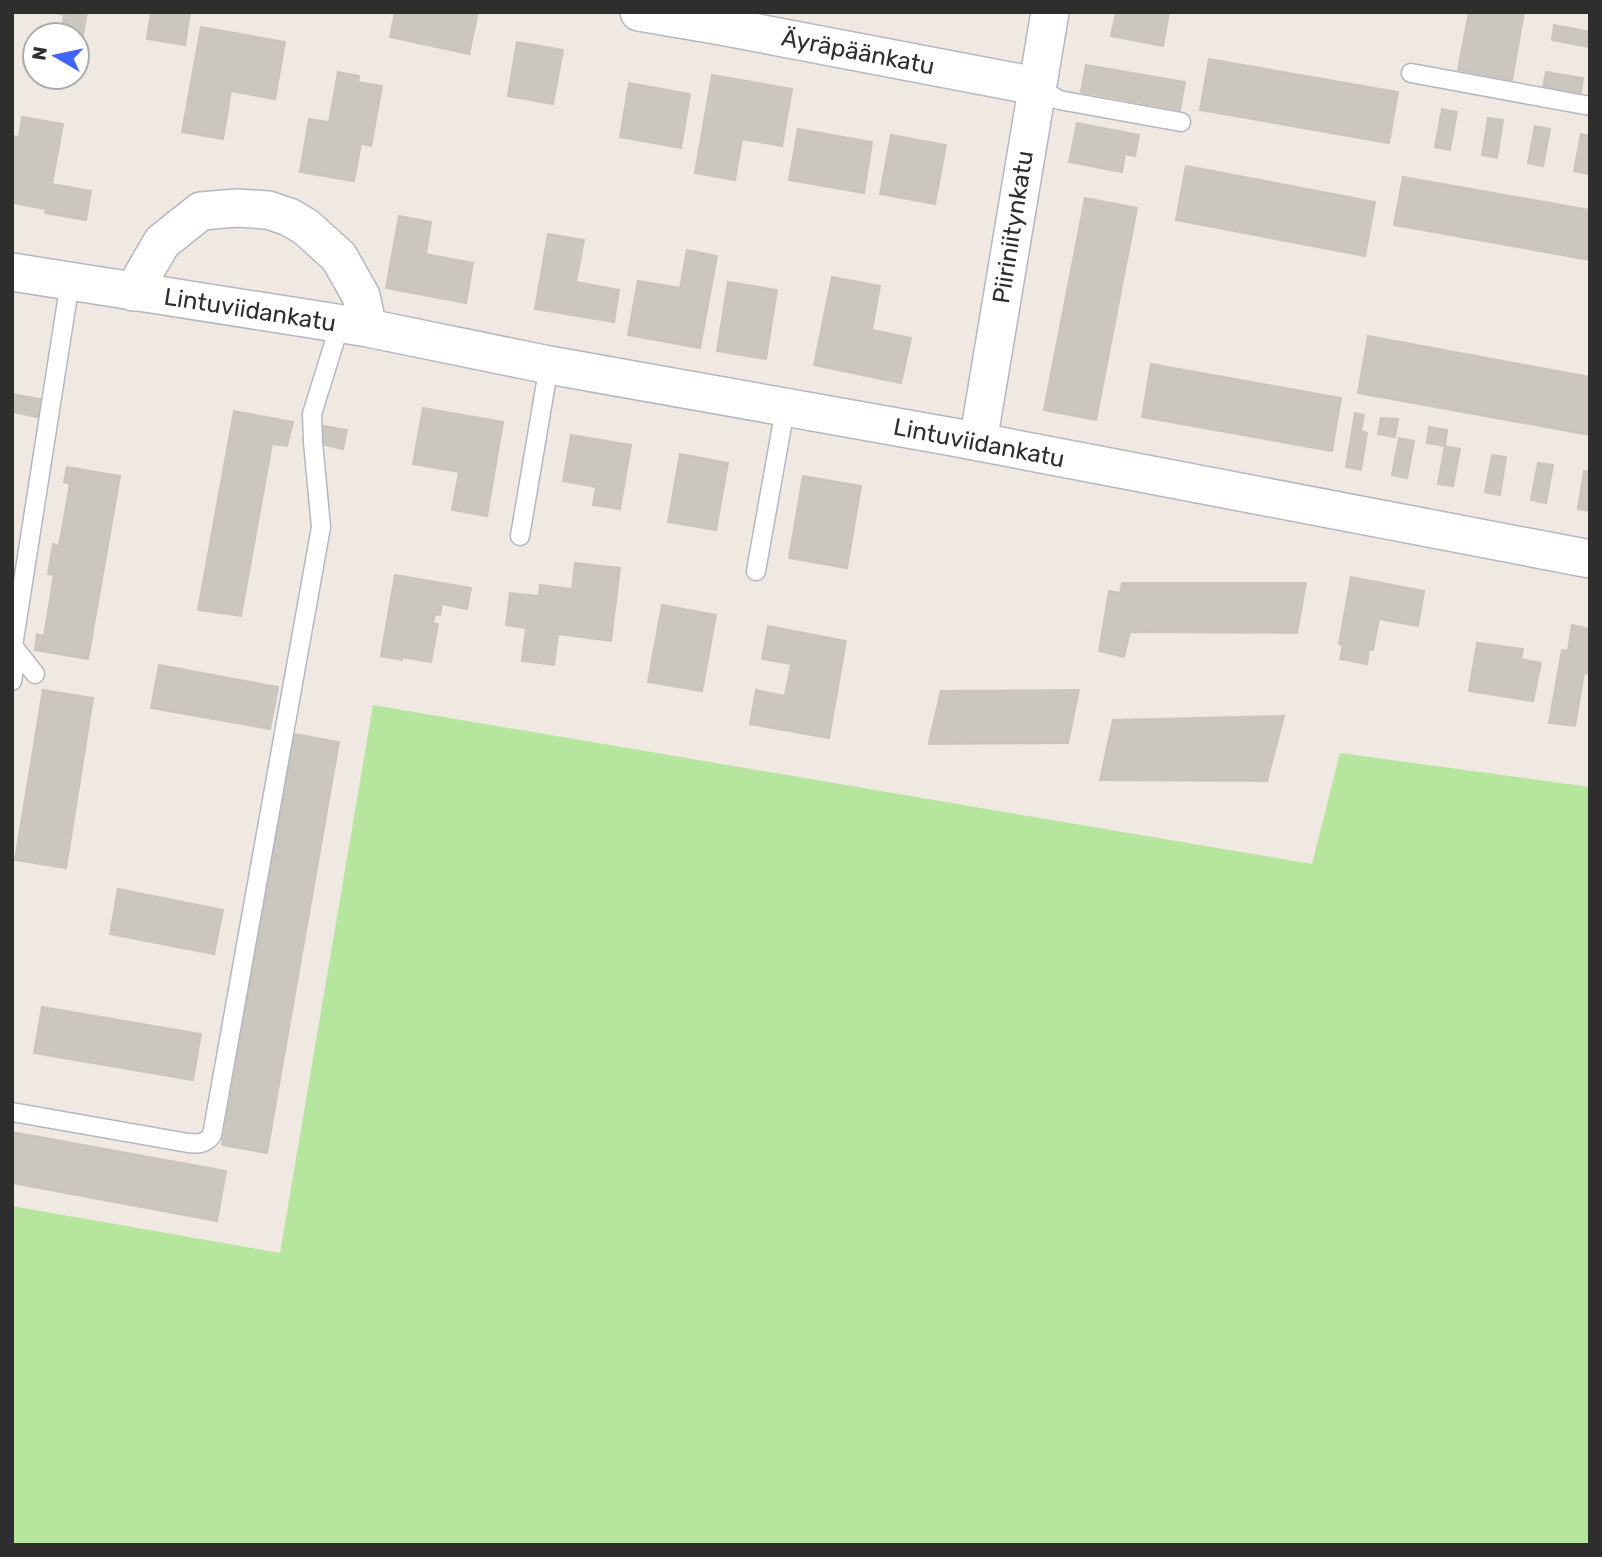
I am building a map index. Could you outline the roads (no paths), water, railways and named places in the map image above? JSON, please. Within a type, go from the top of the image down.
[{"type":"street","name":"Äyräpäänkatu","points":[[639,12],[1036,86]]},
{"type":"street","name":"Piiriniitynkatu","points":[[978,442],[1050,12]]},
{"type":"street","name":"Lintuviidankatu","points":[[133,292],[162,242],[201,211],[237,208],[268,211],[289,217],[306,227],[339,257],[360,296],[354,326]]},
{"type":"street","name":"Lintuviidankatu","points":[[12,272],[354,326],[549,365],[978,442],[1590,558]]},
{"type":"lane","points":[[1411,73],[1590,106]]},
{"type":"lane","points":[[1036,86],[1059,100],[1181,122]]},
{"type":"lane","points":[[34,674],[13,646],[70,282]]},
{"type":"lane","points":[[12,1112],[188,1143],[199,1144],[212,1135],[321,527],[312,414],[354,326]]},
{"type":"lane","points":[[520,536],[549,365]]},
{"type":"lane","points":[[756,570],[785,409]]},
{"type":"lane","points":[[12,681],[17,651]]}]
